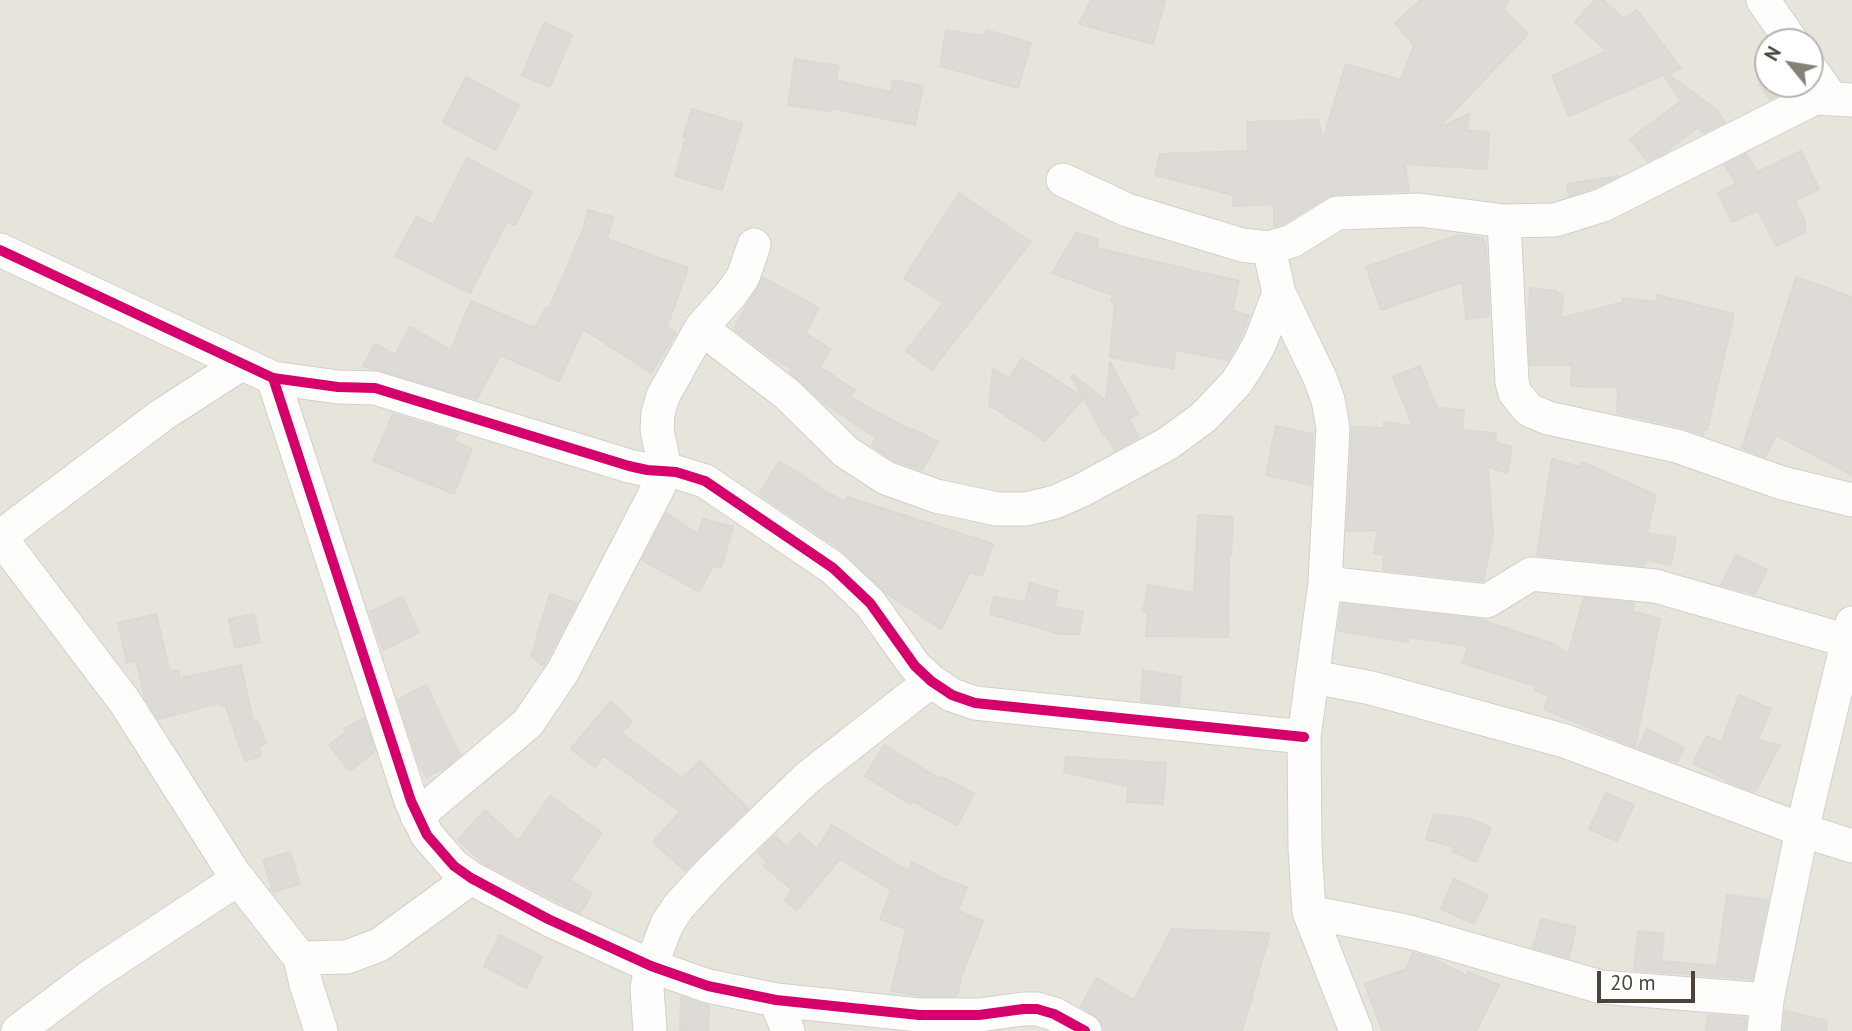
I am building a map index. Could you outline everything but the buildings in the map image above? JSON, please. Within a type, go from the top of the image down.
[{"type":"street","points":[[1763,0],[1782,28]]},
{"type":"street","points":[[1824,82],[1842,99]]},
{"type":"street","points":[[1063,180],[1127,210],[1242,245],[1269,248],[1293,241],[1337,213],[1419,210],[1504,221],[1555,220],[1603,205],[1815,98],[1842,99]]},
{"type":"street","points":[[1504,221],[1512,382],[1515,393],[1529,410],[1548,418],[1677,446],[1782,483],[1852,500]]},
{"type":"street","points":[[417,816],[528,723],[551,691],[659,486],[663,459],[657,430],[663,396],[701,328],[743,277],[754,245]]},
{"type":"street","points":[[1269,248],[1279,293],[1320,378],[1328,400],[1333,428],[1325,583],[1304,737],[1305,848],[1309,912],[1356,1031]]},
{"type":"street","points":[[0,250],[273,378],[338,387],[375,388],[629,466],[691,475],[705,481],[833,568],[870,603],[915,666],[952,695],[975,703],[1304,737]]},
{"type":"street","points":[[701,328],[787,394],[846,452],[886,478],[936,496],[997,509],[1026,509],[1055,502],[1082,490],[1167,444],[1204,417],[1236,383],[1249,363],[1260,343],[1279,293]]},
{"type":"street","points":[[241,363],[162,415],[0,537],[125,702],[238,879],[300,958],[321,1031]]},
{"type":"street","points":[[273,378],[417,816],[439,851],[454,866],[471,878],[548,919],[651,966],[708,986],[776,1000],[919,1016],[949,1017],[1037,1009],[1054,1014],[1085,1031]]},
{"type":"street","points":[[1309,912],[1410,932],[1601,987],[1765,1015],[1802,830],[1850,632],[1655,586],[1531,574],[1487,601],[1325,583]]},
{"type":"street","points":[[1313,677],[1371,688],[1555,738],[1852,846]]},
{"type":"street","points":[[650,1031],[647,989],[651,966],[667,924],[680,906],[714,868],[807,778],[931,681]]},
{"type":"street","points":[[300,958],[346,957],[379,946],[471,878]]},
{"type":"street","points":[[18,1031],[90,976],[238,879]]},
{"type":"street","points":[[776,1000],[789,1031]]},
{"type":"shaded area","points":[[0,0],[1852,0],[1852,1031],[0,1031]]},
{"type":"cycle path","points":[[0,250],[273,378],[338,387],[375,388],[629,466],[676,472],[705,481],[833,568],[870,603],[915,666],[952,695],[975,703],[1304,737]]},
{"type":"cycle path","points":[[273,378],[411,801],[427,835],[454,866],[471,878],[548,919],[651,966],[708,986],[776,1000],[919,1015],[979,1015],[1037,1009],[1054,1014],[1085,1031]]}]
